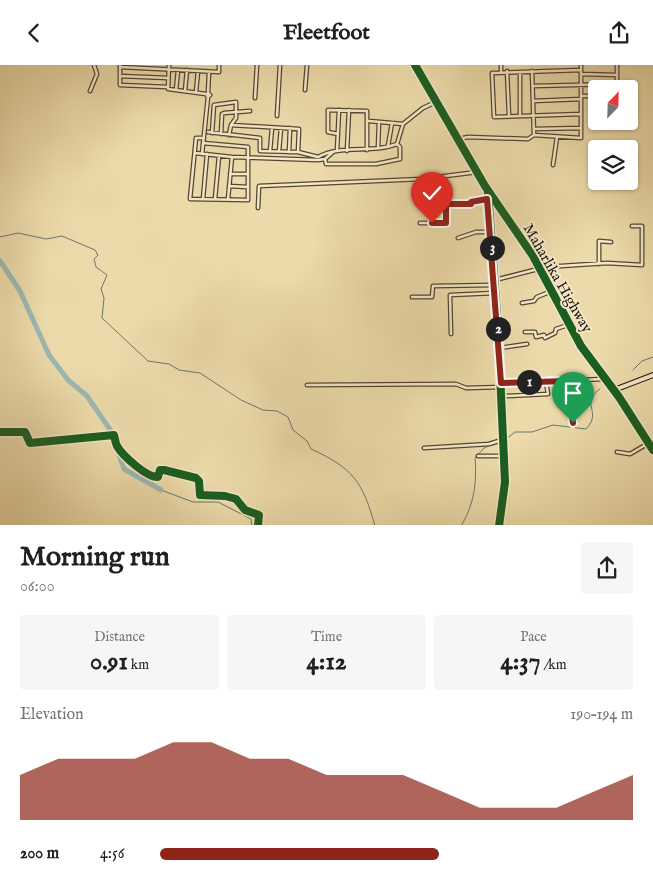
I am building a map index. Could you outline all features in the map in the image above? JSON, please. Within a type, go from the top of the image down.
[{"type":"highway","name":"Maharlika Highway","points":[[415,65],[488,191],[525,242],[541,269],[581,346],[614,390],[653,450]]},
{"type":"main road","points":[[614,390],[653,375]]},
{"type":"street","points":[[90,91],[96,73],[94,65]]},
{"type":"street","points":[[207,94],[176,90],[168,87],[120,85],[120,66],[169,67],[218,72],[219,65]]},
{"type":"street","points":[[255,99],[258,65]]},
{"type":"street","points":[[277,116],[280,65]]},
{"type":"street","points":[[305,91],[307,65]]},
{"type":"street","points":[[501,65],[501,71]]},
{"type":"street","points":[[458,139],[468,137],[528,139],[534,135],[581,138],[581,65]]},
{"type":"street","points":[[616,65],[617,80]]},
{"type":"street","points":[[168,87],[169,67]]},
{"type":"street","points":[[176,90],[178,69]]},
{"type":"street","points":[[185,91],[187,70]]},
{"type":"street","points":[[581,70],[501,71],[492,73],[494,117],[581,114]]},
{"type":"street","points":[[196,92],[198,71]]},
{"type":"street","points":[[202,153],[209,71]]},
{"type":"street","points":[[507,71],[509,116]]},
{"type":"street","points":[[532,71],[534,135]]},
{"type":"street","points":[[520,72],[520,117]]},
{"type":"street","points":[[581,74],[617,75]]},
{"type":"street","points":[[120,76],[168,78]]},
{"type":"street","points":[[533,86],[588,85]]},
{"type":"street","points":[[533,101],[588,96]]},
{"type":"street","points":[[229,135],[231,125],[236,118],[236,102],[214,105],[210,133],[229,135],[260,138],[260,151],[298,152],[306,156],[318,157],[335,151],[378,149],[397,144]]},
{"type":"street","points":[[325,159],[326,164],[376,165],[400,159],[400,147],[397,144],[403,124],[423,108],[437,102]]},
{"type":"street","points":[[338,134],[328,133],[328,110],[367,111],[367,150]]},
{"type":"street","points":[[194,153],[248,158],[325,159],[335,151],[340,110]]},
{"type":"street","points":[[347,151],[349,110]]},
{"type":"street","points":[[221,134],[222,114],[250,111]]},
{"type":"street","points":[[368,121],[403,124]]},
{"type":"street","points":[[378,149],[380,122]]},
{"type":"street","points":[[388,146],[392,123]]},
{"type":"street","points":[[231,125],[299,129],[298,152]]},
{"type":"street","points":[[270,151],[272,128]]},
{"type":"street","points":[[280,151],[281,128]]},
{"type":"street","points":[[534,129],[581,128]]},
{"type":"street","points":[[289,152],[290,129]]},
{"type":"street","points":[[553,165],[556,137]]},
{"type":"street","points":[[203,143],[248,147],[248,200],[190,199],[196,138],[204,138]]},
{"type":"street","points":[[203,199],[207,154]]},
{"type":"street","points":[[215,199],[219,155]]},
{"type":"street","points":[[228,199],[232,157]]},
{"type":"street","points":[[258,208],[259,186],[422,179],[477,172]]},
{"type":"street","points":[[230,174],[248,174]]},
{"type":"street","points":[[229,186],[248,187]]},
{"type":"street","points":[[488,191],[487,199],[499,348],[505,482],[499,525]]},
{"type":"street","points":[[420,223],[446,223],[446,204],[471,204],[471,202],[487,199]]},
{"type":"street","points":[[495,280],[546,267],[599,264],[642,265],[642,226],[632,226]]},
{"type":"street","points":[[458,238],[476,233],[491,232]]},
{"type":"street","points":[[599,264],[599,241],[611,242]]},
{"type":"street","points":[[412,297],[432,297],[433,286],[495,285]]},
{"type":"street","points":[[522,303],[534,301],[537,297],[552,291]]},
{"type":"street","points":[[451,333],[450,295],[495,293]]},
{"type":"street","points":[[526,332],[535,332],[536,337],[544,335],[545,337],[555,333],[556,329],[570,325]]},
{"type":"street","points":[[499,348],[527,344]]},
{"type":"street","points":[[307,385],[456,385],[466,388],[606,379]]},
{"type":"street","points":[[568,381],[573,423]]},
{"type":"street","points":[[506,396],[548,394],[546,382]]},
{"type":"street","points":[[0,432],[25,432],[30,443],[114,435],[116,444],[126,459],[136,464],[146,473],[156,478],[160,470],[164,470],[198,479],[200,495],[224,496],[236,499],[245,510],[260,516],[258,525]]},
{"type":"street","points":[[424,448],[489,444],[502,440]]},
{"type":"street","points":[[617,452],[630,454],[649,443]]},
{"type":"street","points":[[478,457],[503,456]]},
{"type":"waterway","points":[[0,237],[18,233],[46,239],[62,236],[95,250],[98,255],[94,259],[96,267],[107,275],[101,289],[104,298],[102,318],[148,361],[169,364],[179,370],[200,373],[241,400],[263,410],[277,411],[288,417],[293,430],[307,441],[311,449],[337,463],[354,478],[366,498],[375,525]]},
{"type":"waterway","points":[[0,261],[20,291],[49,355],[68,380],[87,396],[111,431]]},
{"type":"waterway","points":[[633,370],[642,361],[653,357]]},
{"type":"waterway","points":[[505,440],[515,432],[532,432],[553,425],[586,429],[591,423],[592,418],[591,399],[600,389]]},
{"type":"waterway","points":[[112,436],[124,469],[161,490]]},
{"type":"waterway","points":[[462,525],[469,510],[474,493],[475,458],[484,448],[493,444]]},
{"type":"waterway","points":[[161,490],[193,502],[218,502],[251,519],[252,525]]},
{"type":"cycle path","points":[[415,65],[485,186],[533,256],[581,346],[619,397],[653,450]]},
{"type":"cycle path","points":[[488,192],[498,328],[505,482],[499,525]]},
{"type":"cycle path","points":[[0,432],[25,432],[30,443],[114,435],[116,445],[120,450],[129,460],[148,474],[158,477],[160,470],[164,470],[196,478],[199,481],[200,495],[225,496],[236,499],[245,510],[259,515],[258,525]]},
{"type":"route","points":[[432,223],[446,223],[446,204],[471,204],[471,202],[487,199],[492,238],[501,383],[568,381],[573,423]]}]
